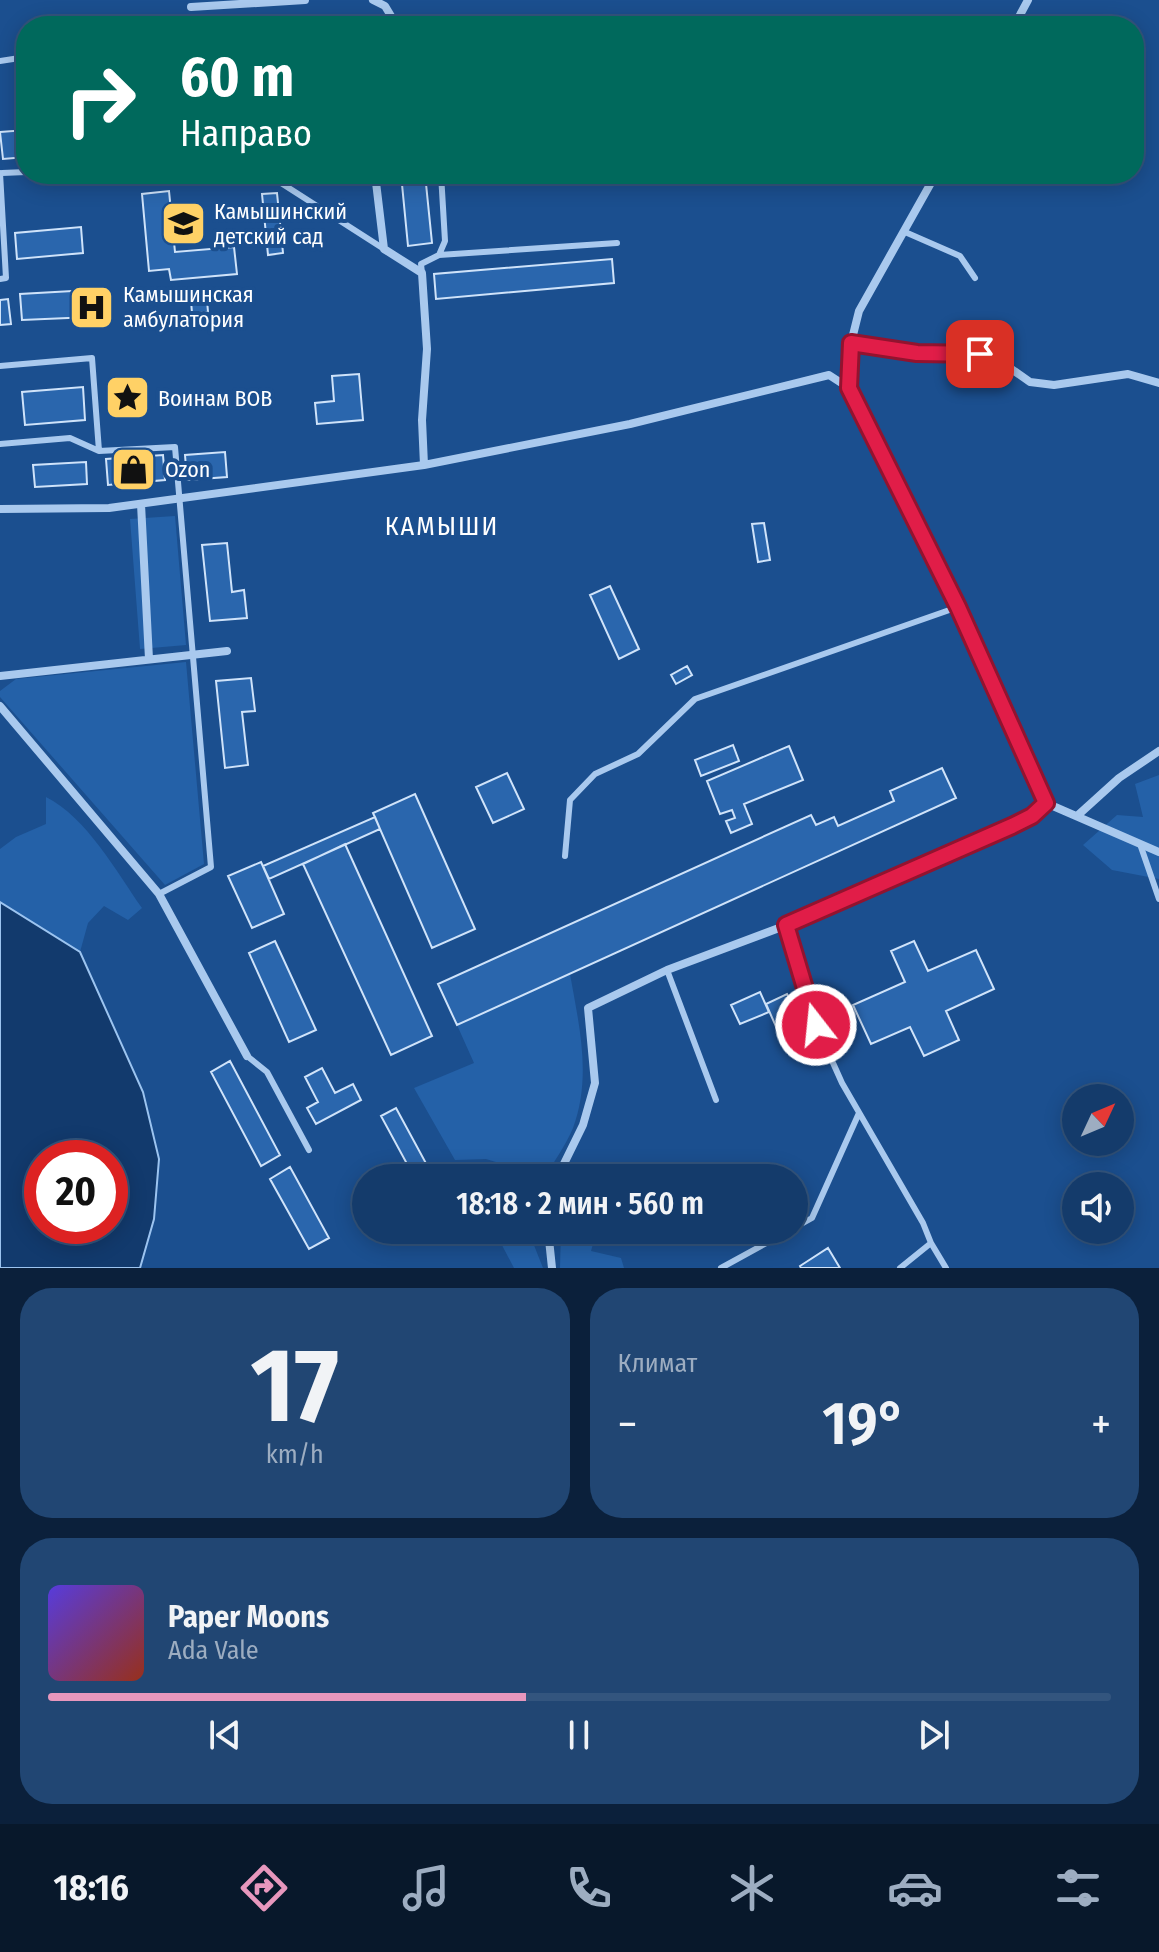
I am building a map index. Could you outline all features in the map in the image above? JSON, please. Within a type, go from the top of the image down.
[{"type":"street","points":[[191,7],[305,0]]},
{"type":"street","points":[[373,0],[385,6],[391,16]]},
{"type":"street","points":[[376,184],[384,249],[422,273],[427,349],[422,420],[424,465]]},
{"type":"street","points":[[931,184],[859,311],[851,343],[849,388],[958,607],[1046,803],[1159,852]]},
{"type":"street","points":[[851,343],[917,353],[980,354],[997,359],[1030,382],[1054,385],[1128,374],[1159,383]]},
{"type":"street","points":[[0,509],[109,508],[424,465],[630,424],[829,375],[849,388]]},
{"type":"street","points":[[141,504],[149,659]]},
{"type":"street","points":[[0,676],[227,651]]},
{"type":"street","points":[[0,706],[159,894],[247,1056]]},
{"type":"street","points":[[1077,816],[1119,778],[1159,751]]},
{"type":"street","points":[[564,1164],[583,1125],[595,1083],[588,1008],[667,970],[786,925],[1012,826],[1032,816],[1046,803]]},
{"type":"street","points":[[549,1244],[552,1268]]},
{"type":"lane","points":[[0,279],[6,278],[1,173]]},
{"type":"lane","points":[[283,184],[384,249]]},
{"type":"lane","points":[[439,255],[445,241],[442,184]]},
{"type":"lane","points":[[905,232],[960,256],[975,278]]},
{"type":"lane","points":[[422,273],[421,264],[439,255],[617,243]]},
{"type":"lane","points":[[0,366],[92,358],[99,451]]},
{"type":"lane","points":[[0,444],[70,438],[99,451],[175,447],[211,867],[159,894]]},
{"type":"lane","points":[[565,856],[570,800],[595,774],[638,754],[695,699],[958,607]]},
{"type":"lane","points":[[1140,844],[1159,899]]},
{"type":"lane","points":[[786,925],[816,1025],[859,1113],[946,1268]]},
{"type":"lane","points":[[667,970],[716,1100]]},
{"type":"lane","points":[[247,1056],[267,1072],[309,1150]]},
{"type":"lane","points":[[808,1220],[812,1218],[859,1113]]},
{"type":"lane","points":[[900,1268],[931,1243]]},
{"type":"lane","points":[[721,1268],[765,1244]]},
{"type":"shaded area","points":[[175,516],[186,645],[140,649],[130,519]]},
{"type":"shaded area","points":[[186,662],[204,864],[165,885],[0,697],[0,691],[16,679]]},
{"type":"shaded area","points":[[1159,775],[1159,879],[1112,870],[1083,845],[1117,815],[1143,817],[1135,784]]},
{"type":"shaded area","points":[[46,797],[61,806],[88,832],[142,908],[128,920],[104,906],[88,923],[80,952],[0,902],[0,849],[16,837],[46,824]]},
{"type":"shaded area","points":[[0,902],[80,952],[143,1092],[159,1159],[154,1219],[140,1268],[0,1268]]},
{"type":"shaded area","points":[[570,974],[582,1051],[582,1090],[573,1128],[553,1164],[455,1160],[414,1088],[474,1063],[457,1025]]},
{"type":"shaded area","points":[[501,1244],[534,1244],[543,1268],[514,1268]]},
{"type":"shaded area","points":[[561,1244],[593,1244],[591,1251],[621,1258],[624,1268],[560,1268]]},
{"type":"building","points":[[16,131],[16,158],[3,159],[0,132]]},
{"type":"building","points":[[402,184],[426,184],[432,243],[408,246]]},
{"type":"building","points":[[169,191],[175,252],[234,247],[237,274],[171,280],[169,269],[149,271],[142,194]]},
{"type":"building","points":[[277,193],[283,253],[268,255],[262,194]]},
{"type":"building","points":[[81,227],[83,253],[17,259],[15,233]]},
{"type":"building","points":[[612,259],[614,283],[436,299],[434,274]]},
{"type":"building","points":[[90,290],[91,317],[22,320],[20,294]]},
{"type":"building","points":[[8,299],[11,324],[0,325],[0,300]]},
{"type":"building","points":[[207,300],[208,312],[192,313],[191,301]]},
{"type":"building","points":[[359,374],[363,420],[317,424],[315,403],[334,401],[332,376]]},
{"type":"building","points":[[83,387],[85,420],[25,425],[22,392]]},
{"type":"building","points":[[225,452],[227,477],[187,480],[185,455]]},
{"type":"building","points":[[163,455],[165,480],[108,485],[106,459]]},
{"type":"building","points":[[86,462],[87,484],[35,487],[33,465]]},
{"type":"building","points":[[764,523],[770,560],[758,562],[752,524]]},
{"type":"building","points":[[227,543],[232,592],[244,590],[247,618],[210,621],[202,545]]},
{"type":"building","points":[[610,586],[639,649],[619,659],[590,595]]},
{"type":"building","points":[[687,666],[692,675],[676,684],[671,675]]},
{"type":"building","points":[[251,678],[255,711],[242,712],[248,765],[225,768],[216,681]]},
{"type":"building","points":[[733,745],[739,761],[701,776],[695,760]]},
{"type":"building","points":[[789,746],[803,780],[744,804],[752,824],[731,833],[726,821],[735,818],[732,810],[720,814],[707,781]]},
{"type":"building","points":[[942,768],[956,798],[457,1025],[438,984],[811,815],[816,825],[834,817],[838,826],[894,801],[890,791]]},
{"type":"building","points":[[507,773],[524,809],[493,823],[476,787]]},
{"type":"building","points":[[415,794],[475,929],[432,948],[373,813]]},
{"type":"building","points":[[375,817],[380,829],[269,879],[263,866]]},
{"type":"building","points":[[345,844],[432,1036],[391,1055],[303,864]]},
{"type":"building","points":[[261,862],[284,914],[252,928],[228,876]]},
{"type":"building","points":[[275,941],[316,1030],[289,1042],[249,953]]},
{"type":"building","points":[[914,941],[928,971],[976,950],[994,989],[946,1011],[959,1040],[924,1056],[910,1027],[871,1044],[853,1005],[905,982],[891,951]]},
{"type":"building","points":[[760,992],[769,1012],[740,1024],[731,1005]]},
{"type":"building","points":[[787,994],[799,1021],[778,1031],[766,1004]]},
{"type":"building","points":[[230,1061],[280,1155],[261,1166],[211,1072]]},
{"type":"building","points":[[322,1068],[335,1093],[353,1084],[361,1100],[316,1124],[307,1108],[318,1102],[305,1077]]},
{"type":"building","points":[[396,1108],[426,1164],[407,1164],[381,1116]]},
{"type":"building","points":[[290,1167],[329,1238],[309,1249],[270,1179]]},
{"type":"building","points":[[828,1248],[840,1268],[801,1268],[800,1266]]},
{"type":"place","name":"Камышинский детский сад","points":[[183,224]]},
{"type":"place","name":"Камышинская амбулатория","points":[[92,307]]},
{"type":"place","name":"Воинам ВОВ","points":[[127,398]]},
{"type":"place","name":"Ozon","points":[[134,469]]},
{"type":"district","name":"КАМЫШИ","points":[[442,526]]},
{"type":"route","points":[[816,1025],[786,925],[1012,826],[1032,816],[1046,803],[958,607],[849,388],[851,343],[917,353],[980,354]]}]
